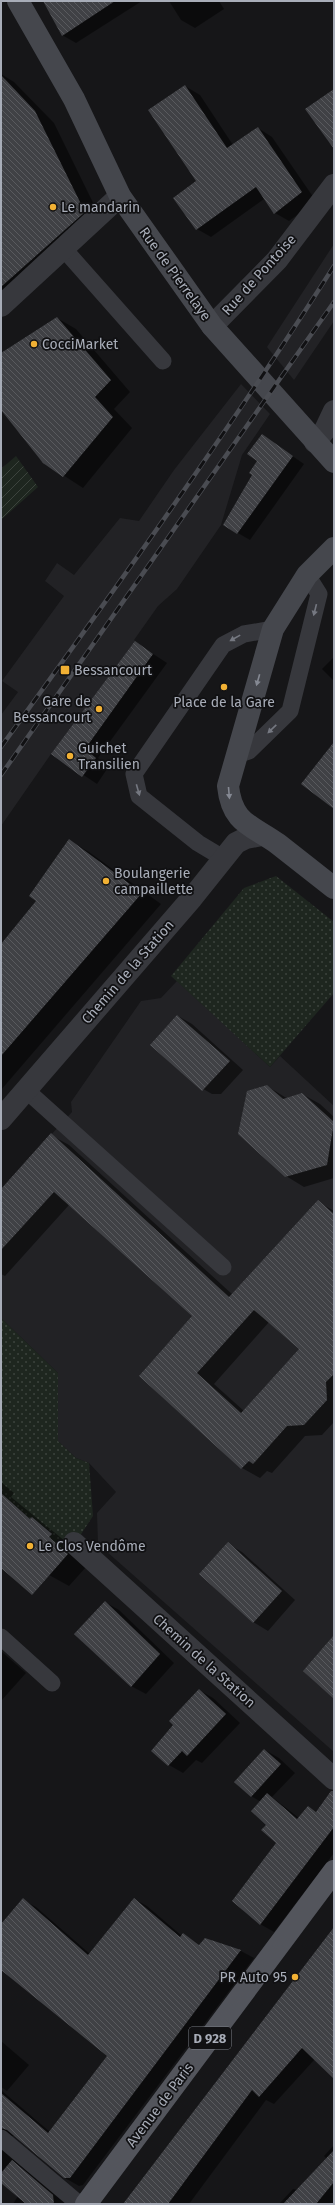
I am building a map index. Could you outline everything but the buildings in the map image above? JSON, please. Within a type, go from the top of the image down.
[{"type":"main road","name":"Rue de Pierrelaye","points":[[18,1],[74,99],[120,196],[183,288],[212,326],[334,462]]},
{"type":"main road","points":[[334,548],[307,575],[273,629],[228,786],[230,802],[244,822],[276,843],[334,888]]},
{"type":"main road","name":"Avenue de Paris","points":[[86,2204],[334,1871]]},
{"type":"street","name":"Rue de Pontoise","points":[[212,326],[277,260],[334,185]]},
{"type":"street","points":[[1,306],[120,196]]},
{"type":"street","points":[[315,442],[326,430],[334,411]]},
{"type":"street","name":"Chemin de la Station","points":[[1,1119],[192,898],[236,843],[246,838],[262,835]]},
{"type":"street","name":"Chemin de la Station","points":[[74,1543],[334,1779]]},
{"type":"lane","points":[[63,248],[163,361]]},
{"type":"lane","points":[[237,755],[249,751],[290,711],[319,594],[307,575]]},
{"type":"lane","points":[[223,858],[198,843],[139,796],[134,774],[223,645],[244,634],[273,629]]},
{"type":"lane","points":[[26,1090],[223,1266]]},
{"type":"lane","points":[[1,1637],[52,1683]]},
{"type":"lane","points":[[1,2138],[79,2204]]},
{"type":"shaded area","points":[[334,244],[334,321],[294,380],[267,347]]},
{"type":"shaded area","points":[[241,384],[270,414],[242,455],[221,525],[177,589],[158,606],[134,640],[153,654],[85,749],[96,758],[82,777],[51,754],[1,826],[1,715],[18,692],[2,681],[64,596],[45,581],[57,563],[74,575],[120,518],[139,521],[174,470]]},
{"type":"shaded area","points":[[16,456],[38,487],[1,520],[1,469]]},
{"type":"shaded area","points":[[276,876],[334,922],[334,993],[270,1067],[171,976],[244,888]]},
{"type":"shaded area","points":[[177,981],[270,1067],[280,1056],[334,1106],[334,1752],[98,1544],[97,1513],[116,1492],[89,1463],[76,1458],[58,1441],[58,1373],[1,1318],[1,1189],[72,1112],[71,1102],[141,1001],[161,998]]},
{"type":"shaded area","points":[[1,1318],[58,1373],[58,1441],[76,1458],[89,1463],[93,1516],[68,1554],[49,1537],[52,1533],[32,1517],[30,1519],[1,1493]]},
{"type":"railway","points":[[1,747],[213,449],[334,266]]},
{"type":"railway","points":[[1,775],[334,302]]},
{"type":"place","name":"Le mandarin","points":[[53,207]]},
{"type":"place","name":"CocciMarket","points":[[34,344]]},
{"type":"place","name":"Bessancourt","points":[[65,670]]},
{"type":"place","name":"Place de la Gare","points":[[224,687]]},
{"type":"place","name":"Gare de Bessancourt","points":[[99,709]]},
{"type":"place","name":"Guichet Transilien","points":[[70,756]]},
{"type":"place","name":"Boulangerie campaillette","points":[[106,881]]},
{"type":"place","name":"Le Clos Vendôme","points":[[30,1546]]},
{"type":"place","name":"PR Auto 95","points":[[295,1977]]}]
